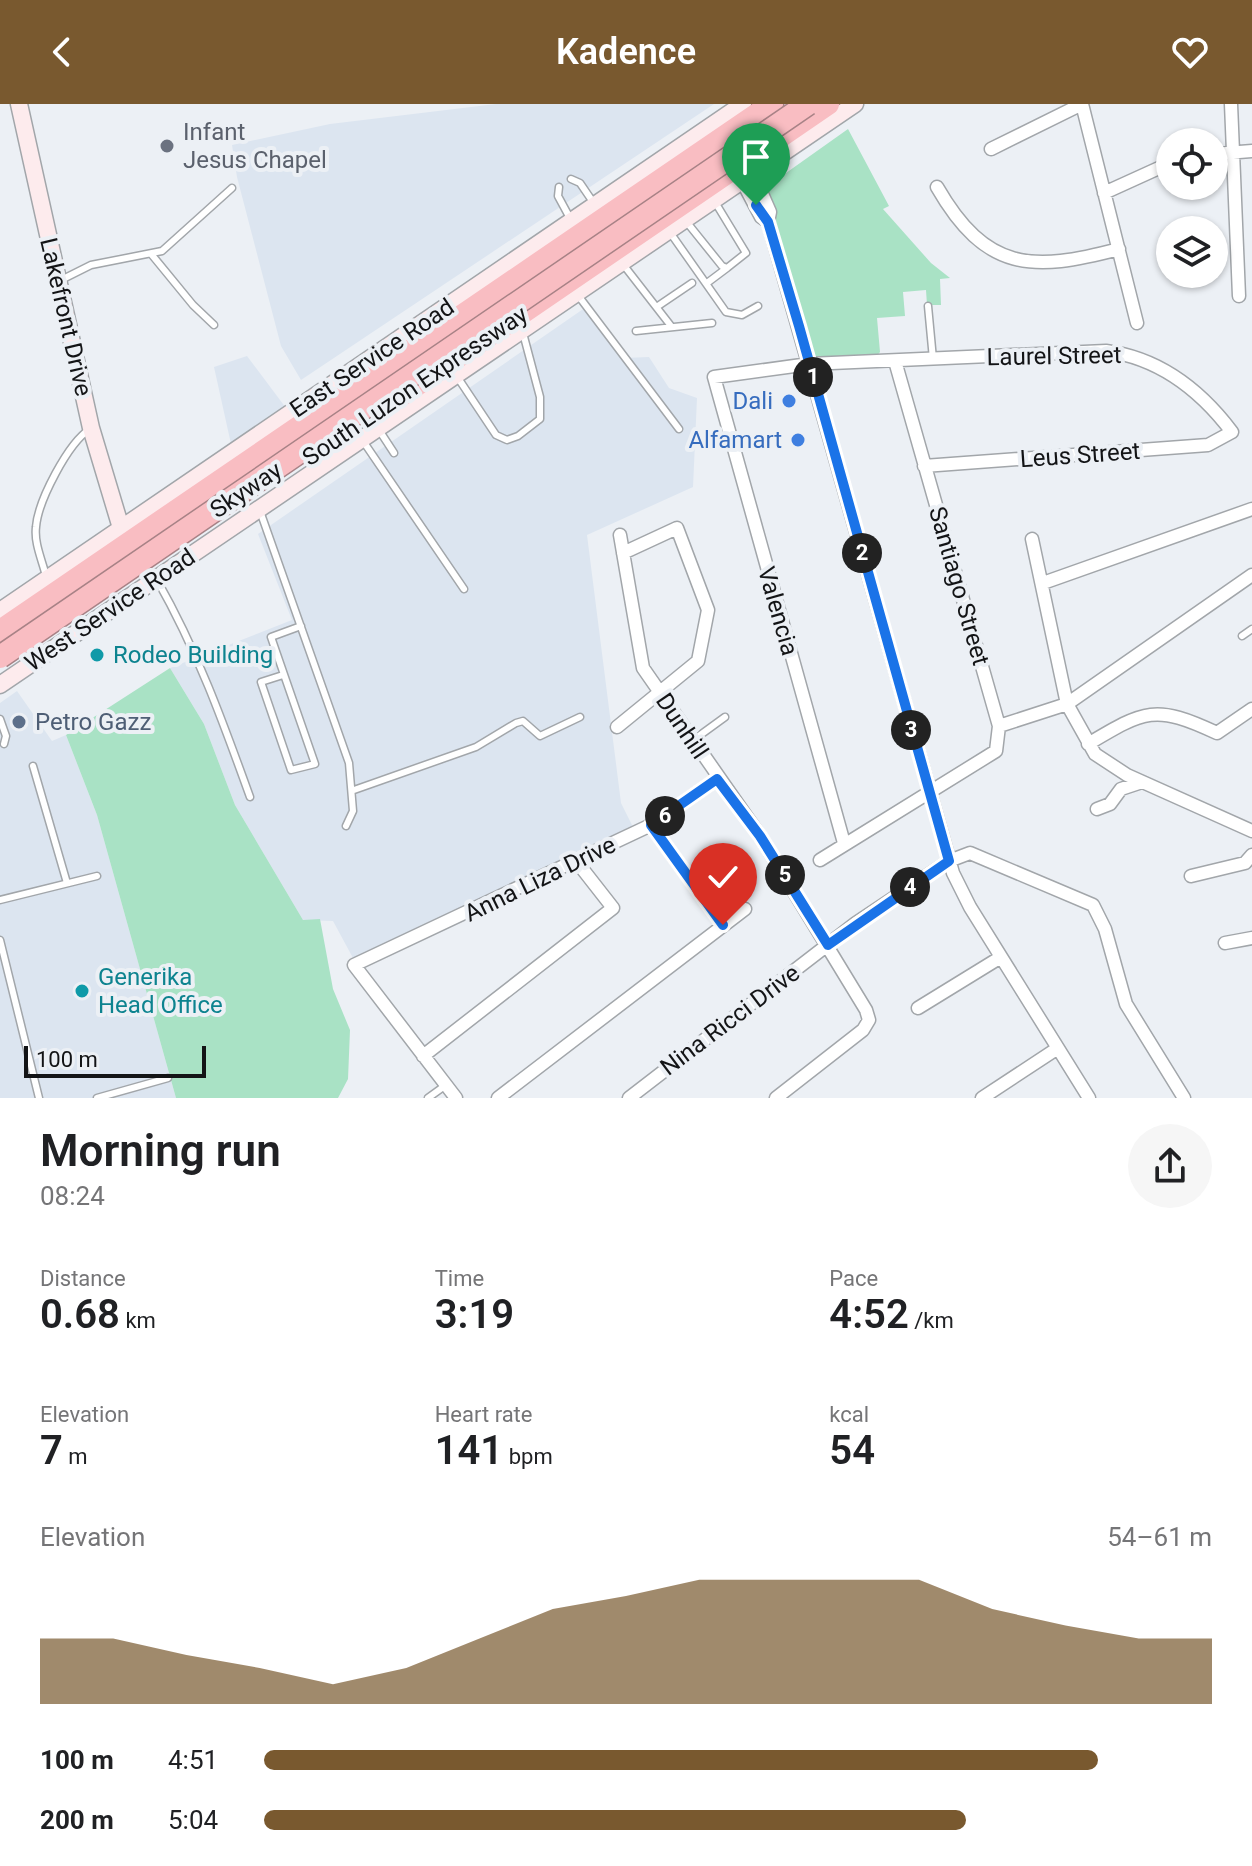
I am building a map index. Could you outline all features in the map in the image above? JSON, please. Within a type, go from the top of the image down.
[{"type":"highway","name":"South Luzon Expressway","points":[[0,631],[772,104]]},
{"type":"highway","name":"Skyway","points":[[0,640],[784,104]]},
{"type":"highway","name":"Skyway","points":[[0,657],[808,104]]},
{"type":"highway","name":"South Luzon Expressway","points":[[0,668],[828,104]]},
{"type":"main road","name":"Lakefront Drive","points":[[19,104],[91,428],[121,528]]},
{"type":"main road","name":"East Service Road","points":[[0,611],[743,104]]},
{"type":"main road","name":"West Service Road","points":[[0,685],[855,104]]},
{"type":"street","points":[[991,149],[1082,104],[1137,323]]},
{"type":"street","points":[[1231,104],[1239,296]]},
{"type":"street","points":[[1228,153],[1252,151]]},
{"type":"street","points":[[1104,193],[1156,169]]},
{"type":"street","points":[[748,177],[761,217],[768,222],[949,861],[970,907],[1089,1098]]},
{"type":"street","points":[[937,187],[960,223],[997,254],[1031,263],[1064,264],[1119,249]]},
{"type":"street","name":"Laurel Street","points":[[714,377],[809,364],[1106,351],[1134,355],[1209,402],[1232,432]]},
{"type":"street","name":"Santiago Street","points":[[895,361],[999,726]]},
{"type":"street","name":"Valencia","points":[[714,377],[844,843]]},
{"type":"street","name":"Leus Street","points":[[924,466],[1208,445],[1232,432]]},
{"type":"street","points":[[1043,583],[1252,509]]},
{"type":"street","points":[[617,727],[698,661],[706,602],[677,528],[623,553]]},
{"type":"street","name":"Dunhill","points":[[620,535],[643,668],[717,779],[760,836],[828,945],[869,1020],[863,1030],[776,1098]]},
{"type":"street","points":[[1032,539],[1067,704],[1095,754],[1142,782],[1252,831]]},
{"type":"street","points":[[820,860],[996,751],[999,726],[1067,704],[1252,575]]},
{"type":"street","points":[[1088,744],[1125,722],[1153,712],[1178,715],[1217,733],[1252,709]]},
{"type":"street","name":"Anna Liza Drive","points":[[423,1056],[354,965],[651,825],[717,779]]},
{"type":"street","points":[[1097,809],[1110,804],[1121,789],[1142,782]]},
{"type":"street","points":[[651,825],[723,925]]},
{"type":"street","points":[[949,861],[961,854],[979,854],[1091,903],[1105,929],[1126,1004],[1184,1098]]},
{"type":"street","points":[[1191,876],[1245,863],[1252,855]]},
{"type":"street","name":"Nina Ricci Drive","points":[[629,1098],[828,945],[949,861]]},
{"type":"street","points":[[456,1098],[423,1056],[613,908],[577,862]]},
{"type":"street","points":[[498,1098],[745,909]]},
{"type":"street","points":[[1225,943],[1252,938]]},
{"type":"street","points":[[918,1008],[1001,957]]},
{"type":"street","points":[[982,1098],[1058,1048]]},
{"type":"lane","points":[[571,179],[580,183],[596,206]]},
{"type":"lane","points":[[559,187],[558,196],[572,222]]},
{"type":"lane","points":[[58,282],[91,265],[152,255],[170,246],[232,188]]},
{"type":"lane","points":[[707,283],[746,253],[714,200]]},
{"type":"lane","points":[[685,220],[722,266],[727,268]]},
{"type":"lane","points":[[669,231],[726,312],[734,316],[758,306]]},
{"type":"lane","points":[[152,255],[193,305],[214,325]]},
{"type":"lane","points":[[621,262],[671,326]]},
{"type":"lane","points":[[658,306],[692,283]]},
{"type":"lane","points":[[577,293],[679,429]]},
{"type":"lane","points":[[928,306],[933,359]]},
{"type":"lane","points":[[454,322],[472,348]]},
{"type":"lane","points":[[636,331],[712,323]]},
{"type":"lane","points":[[456,375],[496,435],[507,440],[518,436],[540,419],[540,397],[522,330]]},
{"type":"lane","points":[[377,427],[394,453]]},
{"type":"lane","points":[[47,579],[36,538],[37,520],[68,449],[91,428]]},
{"type":"lane","points":[[361,438],[464,589]]},
{"type":"lane","points":[[259,509],[349,763],[354,790],[353,811],[346,826]]},
{"type":"lane","points":[[156,579],[185,627],[206,675],[250,797]]},
{"type":"lane","points":[[283,675],[261,682],[291,770],[315,764],[271,637],[301,626]]},
{"type":"lane","points":[[1242,636],[1252,629]]},
{"type":"lane","points":[[354,790],[476,747],[516,723],[523,721],[540,736],[580,717]]},
{"type":"lane","points":[[692,741],[725,717]]},
{"type":"lane","points":[[0,719],[6,736],[4,744]]},
{"type":"lane","points":[[33,766],[67,883]]},
{"type":"lane","points":[[0,900],[97,876]]},
{"type":"lane","points":[[0,940],[39,1098]]},
{"type":"lane","points":[[97,1098],[168,1078]]},
{"type":"lane","points":[[428,1098],[446,1085]]},
{"type":"shaded area","points":[[496,104],[714,104],[301,380],[281,346],[237,177],[232,145],[330,124]]},
{"type":"shaded area","points":[[589,305],[624,358],[649,357],[669,388],[697,398],[693,487],[587,535],[621,803],[633,827],[353,958],[333,921],[303,920],[235,805],[204,724],[170,668],[292,620],[258,534]]},
{"type":"shaded area","points":[[247,356],[286,408],[231,444],[214,367]]},
{"type":"shaded area","points":[[17,691],[52,741],[66,735],[97,815],[176,1098],[0,1098],[0,703]]},
{"type":"green space","points":[[848,129],[889,206],[883,209],[931,263],[950,278],[940,279],[941,305],[927,305],[926,290],[903,292],[905,316],[877,318],[880,352],[876,357],[813,357],[762,190]]},
{"type":"green space","points":[[170,668],[204,724],[235,805],[303,920],[320,919],[333,989],[350,1030],[348,1079],[338,1098],[176,1098],[97,815],[66,735]]},
{"type":"place","name":"Infant Jesus Chapel","points":[[167,146]]},
{"type":"place","name":"Dali","points":[[789,401]]},
{"type":"place","name":"Alfamart","points":[[798,440]]},
{"type":"place","name":"Rodeo Building","points":[[97,655]]},
{"type":"place","name":"Petro Gazz","points":[[19,722]]},
{"type":"place","name":"Generika Head Office","points":[[82,991]]},
{"type":"route","points":[[723,925],[651,825],[717,779],[760,836],[828,945],[949,861],[799,326],[768,222],[761,217],[756,205]]}]
